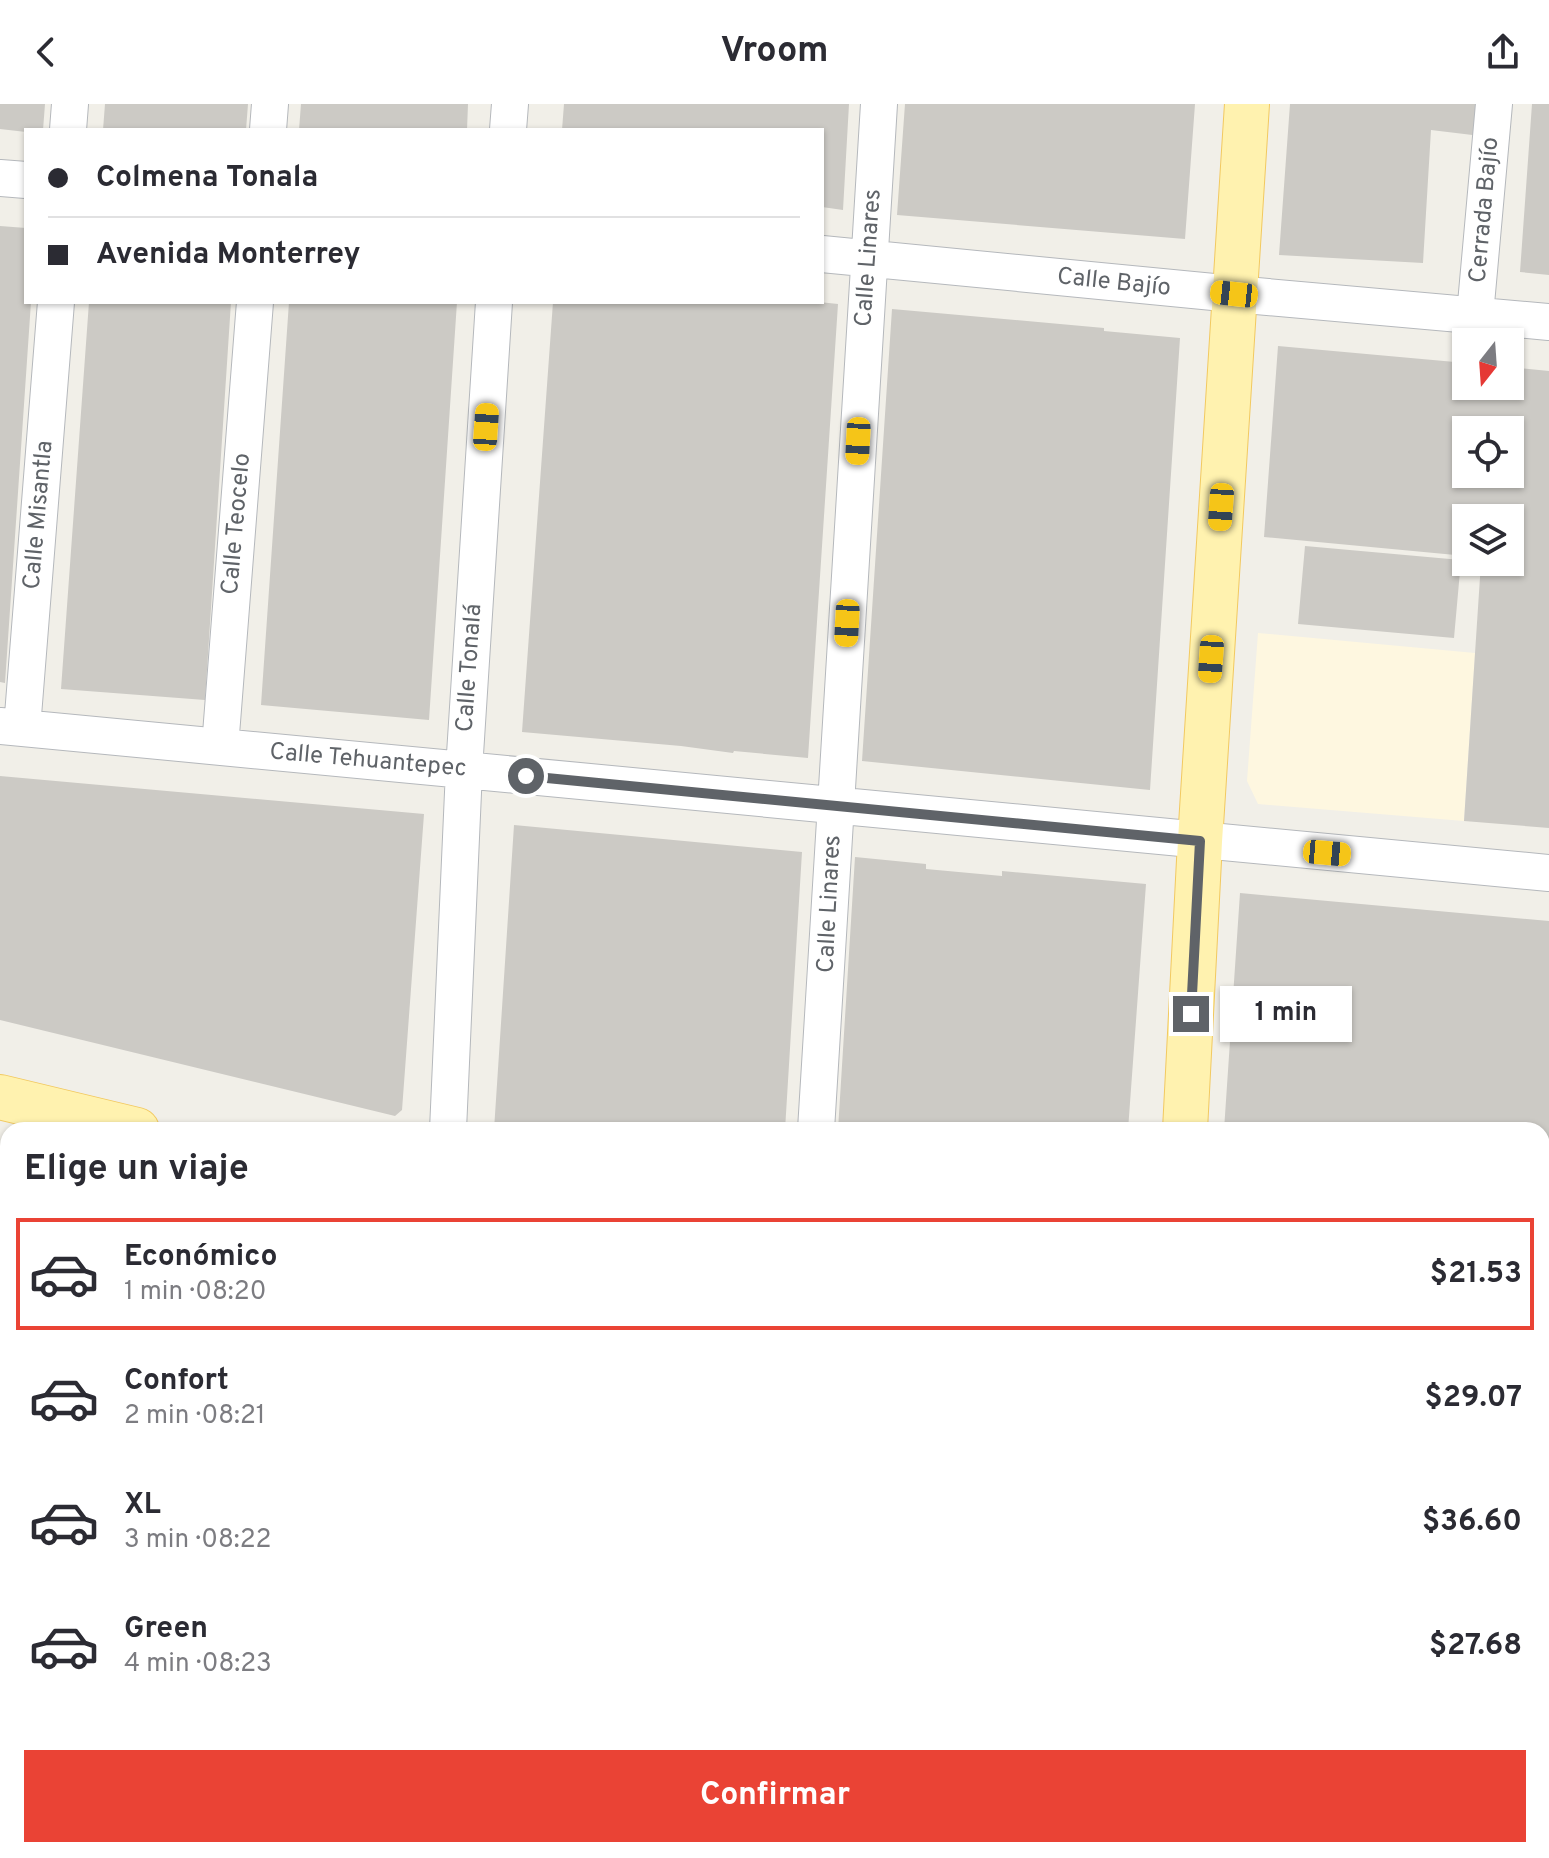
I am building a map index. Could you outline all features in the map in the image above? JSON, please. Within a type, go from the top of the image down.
[{"type":"main road","points":[[1185,1122],[1200,841],[1247,104]]},
{"type":"main road","points":[[0,1097],[104,1122]]},
{"type":"street","points":[[68,128],[70,104]]},
{"type":"street","points":[[268,128],[270,104]]},
{"type":"street","points":[[508,128],[510,104]]},
{"type":"street","name":"Calle Linares","points":[[816,1122],[879,104]]},
{"type":"street","name":"Cerrada Bajío","points":[[1475,315],[1494,104]]},
{"type":"street","points":[[0,178],[24,180]]},
{"type":"street","name":"Calle Bajío","points":[[824,254],[1549,322]]},
{"type":"street","name":"Calle Misantla","points":[[11,727],[56,304]]},
{"type":"street","name":"Calle Teocelo","points":[[220,747],[255,304]]},
{"type":"street","name":"Calle Tonalá","points":[[448,1122],[464,770],[494,304]]},
{"type":"street","name":"Calle Tehuantepec","points":[[11,727],[1549,873]]},
{"type":"shaded area","points":[[1258,633],[1475,653],[1464,821],[1258,804],[1247,781]]},
{"type":"building","points":[[0,104],[45,104],[43,128],[24,128],[24,132],[0,129]]},
{"type":"building","points":[[105,104],[248,104],[246,128],[103,128]]},
{"type":"building","points":[[301,104],[468,104],[467,128],[299,128]]},
{"type":"building","points":[[564,104],[849,104],[843,210],[824,207],[824,128],[562,128]]},
{"type":"building","points":[[905,104],[1195,104],[1185,239],[897,215]]},
{"type":"building","points":[[1290,104],[1493,104],[1489,137],[1431,130],[1423,263],[1279,255]]},
{"type":"building","points":[[1532,104],[1549,104],[1549,275],[1520,272]]},
{"type":"building","points":[[0,226],[24,228],[24,304],[31,304],[5,683],[0,682]]},
{"type":"building","points":[[89,304],[231,304],[205,700],[61,689]]},
{"type":"building","points":[[289,304],[457,304],[429,720],[261,705]]},
{"type":"building","points":[[553,304],[838,304],[808,758],[522,732]]},
{"type":"building","points":[[892,309],[1180,338],[1150,790],[862,761]]},
{"type":"building","points":[[1278,346],[1452,362],[1452,400],[1524,400],[1524,368],[1549,371],[1549,828],[1464,821],[1480,576],[1524,576],[1524,504],[1452,504],[1452,555],[1264,537]]},
{"type":"building","points":[[1305,546],[1452,559],[1452,576],[1460,576],[1454,638],[1298,624]]},
{"type":"building","points":[[0,776],[424,814],[402,1110],[395,1116],[0,1020]]},
{"type":"building","points":[[514,825],[802,852],[785,1122],[495,1122]]},
{"type":"building","points":[[855,857],[926,864],[926,869],[1002,876],[1002,871],[1146,884],[1129,1122],[838,1122]]},
{"type":"building","points":[[1240,893],[1549,921],[1549,1122],[1225,1122]]},
{"type":"route","points":[[526,776],[1200,841],[1191,1014]]}]
